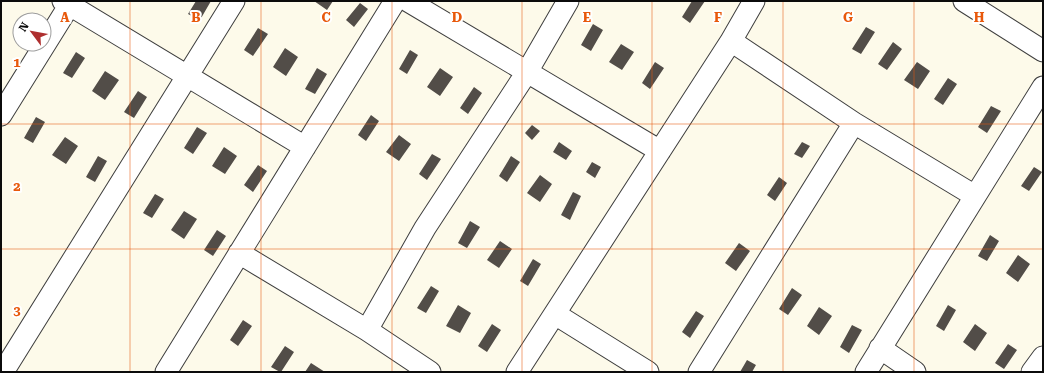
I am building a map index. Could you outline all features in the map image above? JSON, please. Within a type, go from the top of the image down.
[{"type":"street","points":[[3,372],[234,1]]},
{"type":"street","points":[[166,372],[395,1]]},
{"type":"street","points":[[408,1],[660,151]]},
{"type":"street","points":[[367,330],[425,228],[527,72],[568,1]]},
{"type":"street","points":[[517,372],[731,41],[754,1]]},
{"type":"street","points":[[964,1],[1043,51]]},
{"type":"street","points":[[1,115],[68,2],[305,147]]},
{"type":"street","points":[[731,41],[854,123],[976,196]]},
{"type":"street","points":[[866,372],[1043,87]]},
{"type":"street","points":[[699,372],[854,123]]},
{"type":"street","points":[[239,253],[367,330],[430,372]]},
{"type":"street","points":[[555,314],[648,372]]},
{"type":"street","points":[[880,348],[915,372]]},
{"type":"street","points":[[1032,372],[1043,357]]},
{"type":"building","points":[[196,1],[211,1],[200,20],[188,14]]},
{"type":"building","points":[[314,1],[333,1],[327,10]]},
{"type":"building","points":[[692,1],[705,1],[690,23],[682,17]]},
{"type":"building","points":[[360,3],[368,9],[354,27],[346,20]]},
{"type":"building","points":[[593,24],[603,30],[591,51],[581,45]]},
{"type":"building","points":[[866,27],[875,32],[861,54],[852,49]]},
{"type":"building","points":[[258,28],[268,34],[253,56],[244,50]]},
{"type":"building","points":[[893,42],[902,49],[887,70],[878,64]]},
{"type":"building","points":[[621,44],[634,52],[622,70],[609,62]]},
{"type":"building","points":[[285,48],[298,57],[286,76],[273,67]]},
{"type":"building","points":[[410,50],[418,55],[407,74],[399,69]]},
{"type":"building","points":[[76,52],[85,58],[72,78],[63,73]]},
{"type":"building","points":[[655,62],[664,68],[650,89],[642,83]]},
{"type":"building","points":[[917,62],[930,71],[918,89],[904,80]]},
{"type":"building","points":[[317,68],[327,74],[315,94],[305,89]]},
{"type":"building","points":[[440,68],[453,77],[440,96],[427,87]]},
{"type":"building","points":[[105,71],[119,80],[105,100],[92,91]]},
{"type":"building","points":[[948,78],[957,84],[943,105],[934,99]]},
{"type":"building","points":[[474,87],[482,93],[468,114],[460,108]]},
{"type":"building","points":[[138,91],[147,97],[134,118],[124,112]]},
{"type":"building","points":[[991,106],[1001,111],[987,133],[978,127]]},
{"type":"building","points":[[371,115],[379,121],[366,141],[358,135]]},
{"type":"building","points":[[36,117],[45,122],[33,143],[24,138]]},
{"type":"building","points":[[532,125],[540,131],[532,140],[525,133]]},
{"type":"building","points":[[197,127],[207,133],[193,154],[184,148]]},
{"type":"building","points":[[399,135],[411,144],[399,161],[386,152]]},
{"type":"building","points":[[65,137],[78,146],[66,164],[52,155]]},
{"type":"building","points":[[559,142],[572,151],[566,160],[553,152]]},
{"type":"building","points":[[802,142],[810,146],[802,158],[794,154]]},
{"type":"building","points":[[224,147],[237,156],[225,174],[212,166]]},
{"type":"building","points":[[432,154],[441,159],[427,180],[419,174]]},
{"type":"building","points":[[98,156],[107,161],[95,182],[86,177]]},
{"type":"building","points":[[511,156],[520,162],[507,182],[499,176]]},
{"type":"building","points":[[592,162],[601,167],[595,178],[586,172]]},
{"type":"building","points":[[258,165],[267,171],[253,192],[244,185]]},
{"type":"building","points":[[1034,167],[1042,172],[1029,191],[1021,186]]},
{"type":"building","points":[[540,175],[552,184],[540,202],[527,193]]},
{"type":"building","points":[[779,177],[787,183],[775,201],[767,195]]},
{"type":"building","points":[[573,192],[581,196],[570,220],[561,215]]},
{"type":"building","points":[[155,194],[164,199],[152,218],[143,213]]},
{"type":"building","points":[[184,211],[197,219],[184,239],[171,230]]},
{"type":"building","points":[[470,221],[480,227],[467,248],[458,243]]},
{"type":"building","points":[[217,230],[226,236],[213,256],[204,250]]},
{"type":"building","points":[[990,235],[999,241],[987,261],[978,256]]},
{"type":"building","points":[[500,241],[512,249],[499,268],[487,260]]},
{"type":"building","points":[[739,243],[750,251],[736,271],[725,263]]},
{"type":"building","points":[[1018,255],[1030,264],[1018,282],[1006,273]]},
{"type":"building","points":[[533,259],[541,264],[528,286],[520,281]]},
{"type":"building","points":[[431,286],[439,291],[426,313],[417,308]]},
{"type":"building","points":[[792,288],[802,295],[788,315],[779,309]]},
{"type":"building","points":[[458,305],[471,313],[460,333],[446,326]]},
{"type":"building","points":[[948,305],[956,310],[944,331],[936,326]]},
{"type":"building","points":[[819,307],[832,316],[819,335],[807,326]]},
{"type":"building","points":[[696,311],[704,316],[690,338],[682,332]]},
{"type":"building","points":[[243,320],[252,326],[238,346],[230,340]]},
{"type":"building","points":[[492,324],[501,330],[487,352],[478,346]]},
{"type":"building","points":[[975,324],[987,333],[975,351],[963,342]]},
{"type":"building","points":[[852,325],[862,330],[849,353],[840,347]]},
{"type":"building","points":[[1008,344],[1017,350],[1004,369],[995,363]]},
{"type":"building","points":[[285,346],[294,352],[280,372],[271,367]]},
{"type":"building","points":[[747,360],[756,365],[752,372],[740,372]]},
{"type":"building","points":[[311,363],[325,372],[305,372]]}]
